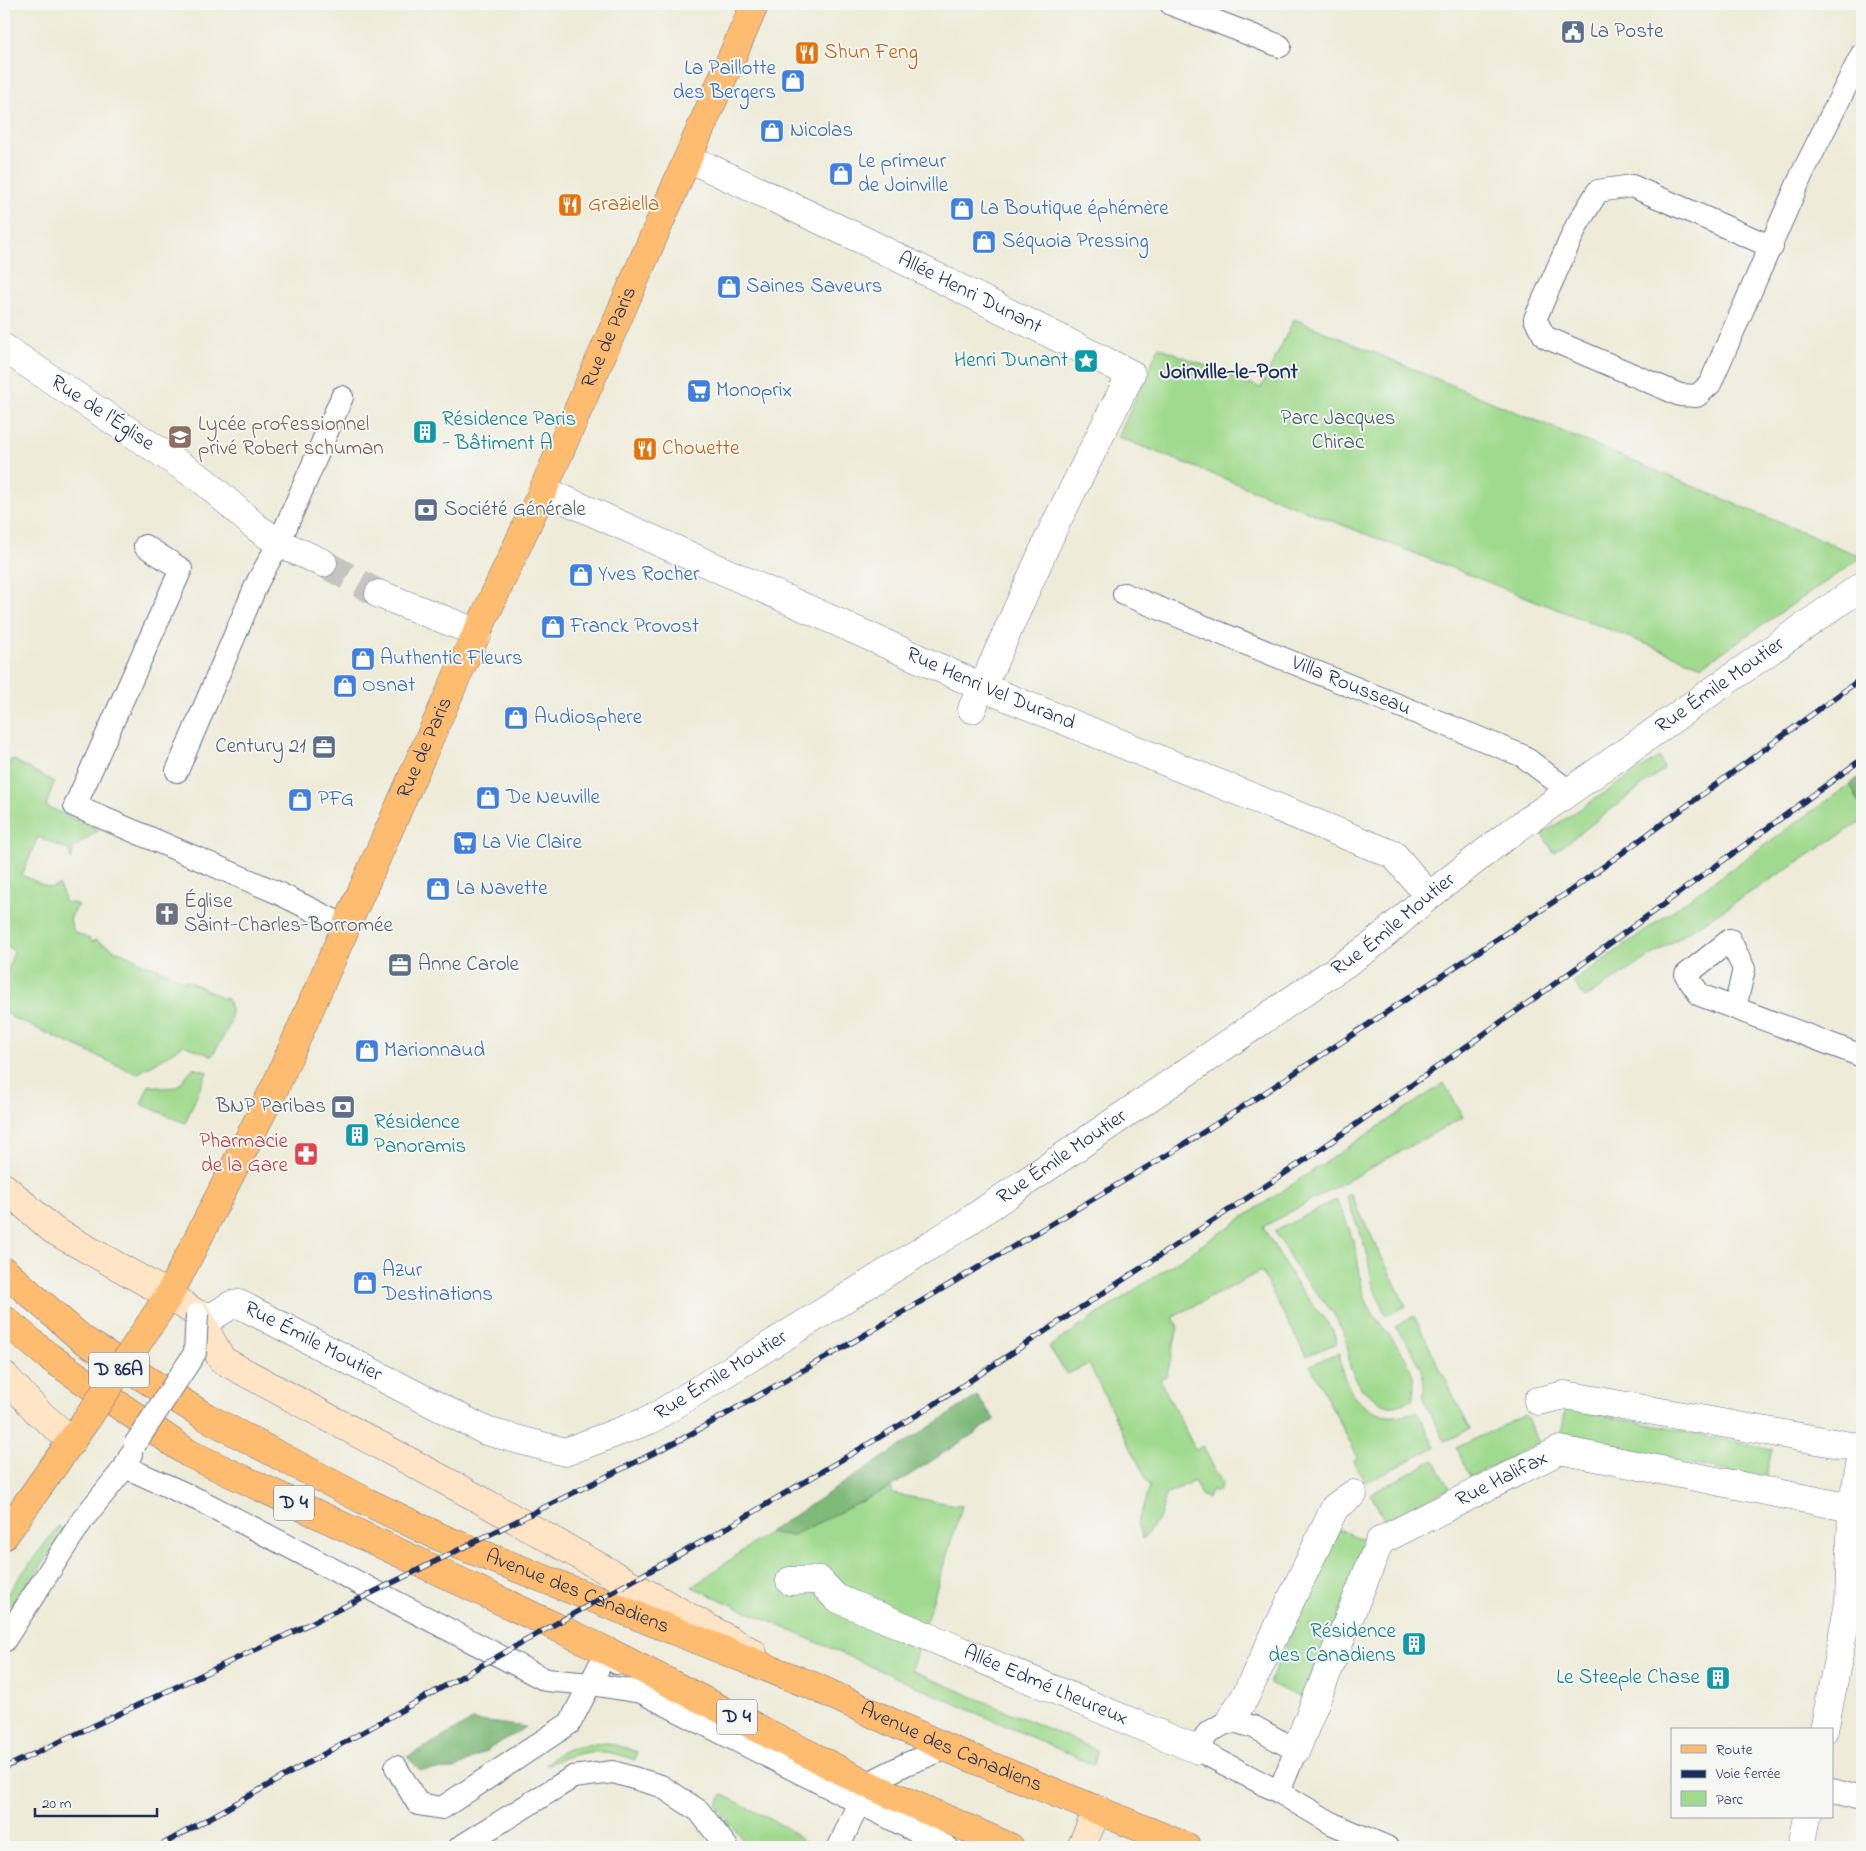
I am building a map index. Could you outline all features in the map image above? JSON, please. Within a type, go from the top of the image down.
[{"type":"main road","name":"Rue de Paris","points":[[169,1295],[276,1085],[543,490],[755,4]]},
{"type":"main road","name":"Avenue des Canadiens","points":[[4,1271],[90,1344],[206,1417],[354,1496],[444,1539],[813,1686],[947,1748],[1187,1847]]},
{"type":"main road","name":"D 86A","points":[[4,1536],[72,1441],[169,1295]]},
{"type":"main road","name":"Avenue des Canadiens","points":[[4,1319],[48,1356],[188,1453],[607,1651],[862,1793],[1010,1847]]},
{"type":"street","name":"Allée Henri Dunant","points":[[702,165],[867,242],[1131,374],[1054,527],[990,670]]},
{"type":"street","name":"Rue de l'Église","points":[[4,348],[204,481],[256,527],[279,544],[322,563]]},
{"type":"street","name":"Rue Henri Vel Durand","points":[[543,490],[982,687],[1394,855],[1429,896]]},
{"type":"street","name":"Rue Émile Moutier","points":[[197,1314],[212,1317],[230,1305],[239,1304],[486,1431],[565,1452],[650,1420],[963,1225],[1371,946],[1429,896],[1506,836],[1862,586]]},
{"type":"street","points":[[379,594],[478,633]]},
{"type":"street","points":[[4,1187],[53,1230],[169,1295],[197,1314],[222,1360],[479,1499],[813,1686]]},
{"type":"street","points":[[4,1375],[38,1412],[72,1441]]},
{"type":"street","points":[[1538,1401],[1565,1395],[1862,1448]]},
{"type":"street","name":"Rue Halifax","points":[[1296,1750],[1380,1540],[1560,1450],[1852,1508]]},
{"type":"street","points":[[1824,1728],[1849,1603],[1852,1508],[1862,1454]]},
{"type":"street","points":[[1230,1720],[1245,1697],[1335,1507],[1353,1494]]},
{"type":"street","name":"Allée Edmé Lheureux","points":[[790,1581],[819,1580],[836,1598],[1198,1750]]},
{"type":"street","points":[[1849,1603],[1862,1580]]},
{"type":"street","points":[[1081,1847],[1098,1809]]},
{"type":"street","points":[[1801,1847],[1807,1818]]},
{"type":"lane","points":[[1171,4],[1280,46]]},
{"type":"lane","points":[[1772,247],[1632,186],[1598,191],[1577,225],[1535,319],[1545,337],[1680,395],[1697,396],[1710,384],[1772,247],[1802,174],[1862,54]]},
{"type":"lane","points":[[177,771],[258,581],[279,544],[342,397]]},
{"type":"lane","points":[[145,546],[181,569],[74,806],[276,892],[347,927]]},
{"type":"lane","name":"Villa Rousseau","points":[[1124,594],[1524,756],[1570,792]]},
{"type":"lane","points":[[1734,1008],[1862,1056]]},
{"type":"lane","points":[[4,1641],[83,1519],[125,1467],[134,1444],[195,1353],[197,1314]]},
{"type":"lane","points":[[125,1467],[201,1501],[546,1680],[592,1684],[641,1692],[862,1793],[947,1847]]},
{"type":"lane","points":[[396,1767],[418,1804],[442,1808],[570,1723],[592,1684],[607,1651],[641,1692]]},
{"type":"lane","points":[[1198,1750],[1208,1733],[1230,1720],[1254,1727],[1296,1750],[1279,1792]]},
{"type":"lane","points":[[839,1847],[862,1793],[906,1764],[947,1748]]},
{"type":"lane","name":"Allée Edmé Lheureux","points":[[1198,1750],[1279,1792],[1333,1824],[1388,1847]]},
{"type":"lane","points":[[460,1847],[573,1777],[613,1772],[661,1786],[699,1811],[727,1847]]},
{"type":"lane","points":[[1834,1791],[1862,1798]]},
{"type":"green space","name":"Parc Jacques Chirac","points":[[1294,319],[1862,557],[1702,666],[1118,437],[1159,347],[1261,388]]},
{"type":"green space","points":[[1659,757],[1664,769],[1554,853],[1542,834]]},
{"type":"green space","points":[[12,759],[54,782],[46,806],[99,830],[73,849],[71,860],[69,850],[38,837],[22,875],[50,888],[59,885],[64,897],[63,900],[67,903],[79,905],[75,908],[70,920],[74,932],[93,942],[95,940],[114,949],[114,951],[159,969],[159,971],[164,971],[185,982],[185,980],[205,989],[205,991],[210,991],[224,999],[225,997],[231,1011],[231,1019],[225,1034],[212,1056],[184,1045],[137,1074],[11,1017],[4,1008],[4,983],[14,951],[4,945],[4,771]]},
{"type":"green space","points":[[1862,775],[1862,808],[1850,784]]},
{"type":"green space","points":[[1850,784],[1862,808],[1862,821],[1585,998],[1573,982]]},
{"type":"green space","points":[[193,1068],[207,1072],[185,1123],[141,1104],[149,1085],[163,1088],[177,1087]]},
{"type":"green space","points":[[1444,1083],[1463,1117],[1263,1227],[1298,1286],[1333,1330],[1337,1343],[1306,1356],[1261,1271],[1173,1317],[1178,1327],[1167,1375],[1160,1380],[1195,1449],[1203,1446],[1222,1484],[1218,1492],[1211,1490],[1208,1499],[1201,1495],[1194,1481],[1166,1495],[1160,1517],[1143,1539],[1137,1524],[1150,1487],[1089,1364],[1067,1374],[1049,1347]]},
{"type":"green space","points":[[1350,1193],[1406,1306],[1386,1316],[1373,1286],[1366,1249],[1346,1196]]},
{"type":"green space","points":[[1336,1200],[1353,1242],[1367,1302],[1407,1360],[1412,1372],[1414,1385],[1412,1400],[1396,1406],[1389,1406],[1379,1402],[1361,1388],[1350,1368],[1346,1337],[1332,1311],[1299,1273],[1275,1231]]},
{"type":"green space","points":[[1414,1316],[1470,1429],[1445,1441],[1423,1399],[1423,1379],[1417,1360],[1395,1327]]},
{"type":"green space","points":[[1340,1353],[1343,1374],[1352,1393],[1359,1401],[1376,1413],[1387,1416],[1399,1416],[1417,1411],[1435,1447],[1365,1483],[1353,1461],[1358,1458],[1310,1365]]},
{"type":"green space","points":[[977,1396],[995,1420],[891,1487],[791,1536],[769,1532]]},
{"type":"green space","points":[[1566,1408],[1772,1449],[1765,1479],[1560,1438]]},
{"type":"green space","points":[[1525,1415],[1539,1443],[1470,1477],[1456,1448]]},
{"type":"green space","points":[[1434,1460],[1449,1488],[1385,1522],[1371,1494]]},
{"type":"green space","points":[[891,1487],[893,1494],[962,1506],[911,1670],[1097,1750],[1094,1765],[692,1587],[769,1532],[791,1536]]},
{"type":"green space","points":[[58,1526],[66,1531],[66,1533],[4,1614],[4,1598]]},
{"type":"green space","points":[[1339,1529],[1371,1543],[1301,1698],[1269,1683]]},
{"type":"green space","points":[[473,1720],[526,1727],[455,1769],[420,1770],[407,1757]]},
{"type":"green space","points":[[609,1743],[637,1752],[635,1760],[611,1753],[590,1752],[569,1756],[546,1765],[560,1753],[574,1747]]},
{"type":"green space","points":[[722,1794],[787,1828],[810,1847],[748,1847],[717,1806]]},
{"type":"tunnel","points":[[323,563],[379,594]]},
{"type":"railway","points":[[4,1768],[295,1631],[682,1439],[851,1343],[1174,1151],[1281,1082],[1570,891],[1862,678]]},
{"type":"railway","points":[[158,1847],[730,1526],[927,1409],[1311,1156],[1542,993],[1862,759]]},
{"type":"place","name":"La Poste","points":[[1573,32]]},
{"type":"place","name":"Shun Feng","points":[[807,53]]},
{"type":"place","name":"La Paillotte des Bergers","points":[[793,81]]},
{"type":"place","name":"Nicolas","points":[[772,131]]},
{"type":"place","name":"Le primeur de Joinville","points":[[841,174]]},
{"type":"place","name":"Graziella","points":[[570,205]]},
{"type":"place","name":"La Boutique éphémère","points":[[962,209]]},
{"type":"place","name":"Séquoia Pressing","points":[[984,242]]},
{"type":"place","name":"Saines Saveurs","points":[[729,287]]},
{"type":"place","name":"Henri Dunant","points":[[1086,361]]},
{"type":"place","name":"Monoprix","points":[[699,391]]},
{"type":"place","name":"Résidence Paris - Bâtiment A","points":[[425,432]]},
{"type":"place","name":"Lycée professionnel privé Robert schuman","points":[[180,437]]},
{"type":"place","name":"Chouette","points":[[645,449]]},
{"type":"place","name":"Société Générale","points":[[426,510]]},
{"type":"place","name":"Yves Rocher","points":[[581,575]]},
{"type":"place","name":"Franck Provost","points":[[553,627]]},
{"type":"place","name":"Authentic Fleurs","points":[[363,659]]},
{"type":"place","name":"Osnat","points":[[345,686]]},
{"type":"place","name":"Audiosphere","points":[[516,718]]},
{"type":"place","name":"Century 21","points":[[324,747]]},
{"type":"place","name":"De Neuville","points":[[488,798]]},
{"type":"place","name":"PFG","points":[[300,800]]},
{"type":"place","name":"La Vie Claire","points":[[465,843]]},
{"type":"place","name":"La Navette","points":[[438,889]]},
{"type":"place","name":"Église Saint-Charles-Borromée","points":[[167,914]]},
{"type":"place","name":"Anne Carole","points":[[400,965]]},
{"type":"place","name":"Marionnaud","points":[[367,1051]]},
{"type":"place","name":"BNP Paribas","points":[[343,1107]]},
{"type":"place","name":"Résidence Panoramis","points":[[357,1135]]},
{"type":"place","name":"Pharmacie de la Gare","points":[[306,1154]]},
{"type":"place","name":"Azur Destinations","points":[[365,1283]]},
{"type":"place","name":"Résidence des Canadiens","points":[[1414,1644]]},
{"type":"place","name":"Le Steeple Chase","points":[[1718,1678]]},
{"type":"district","name":"Joinville-le-Pont","points":[[1229,373]]}]
